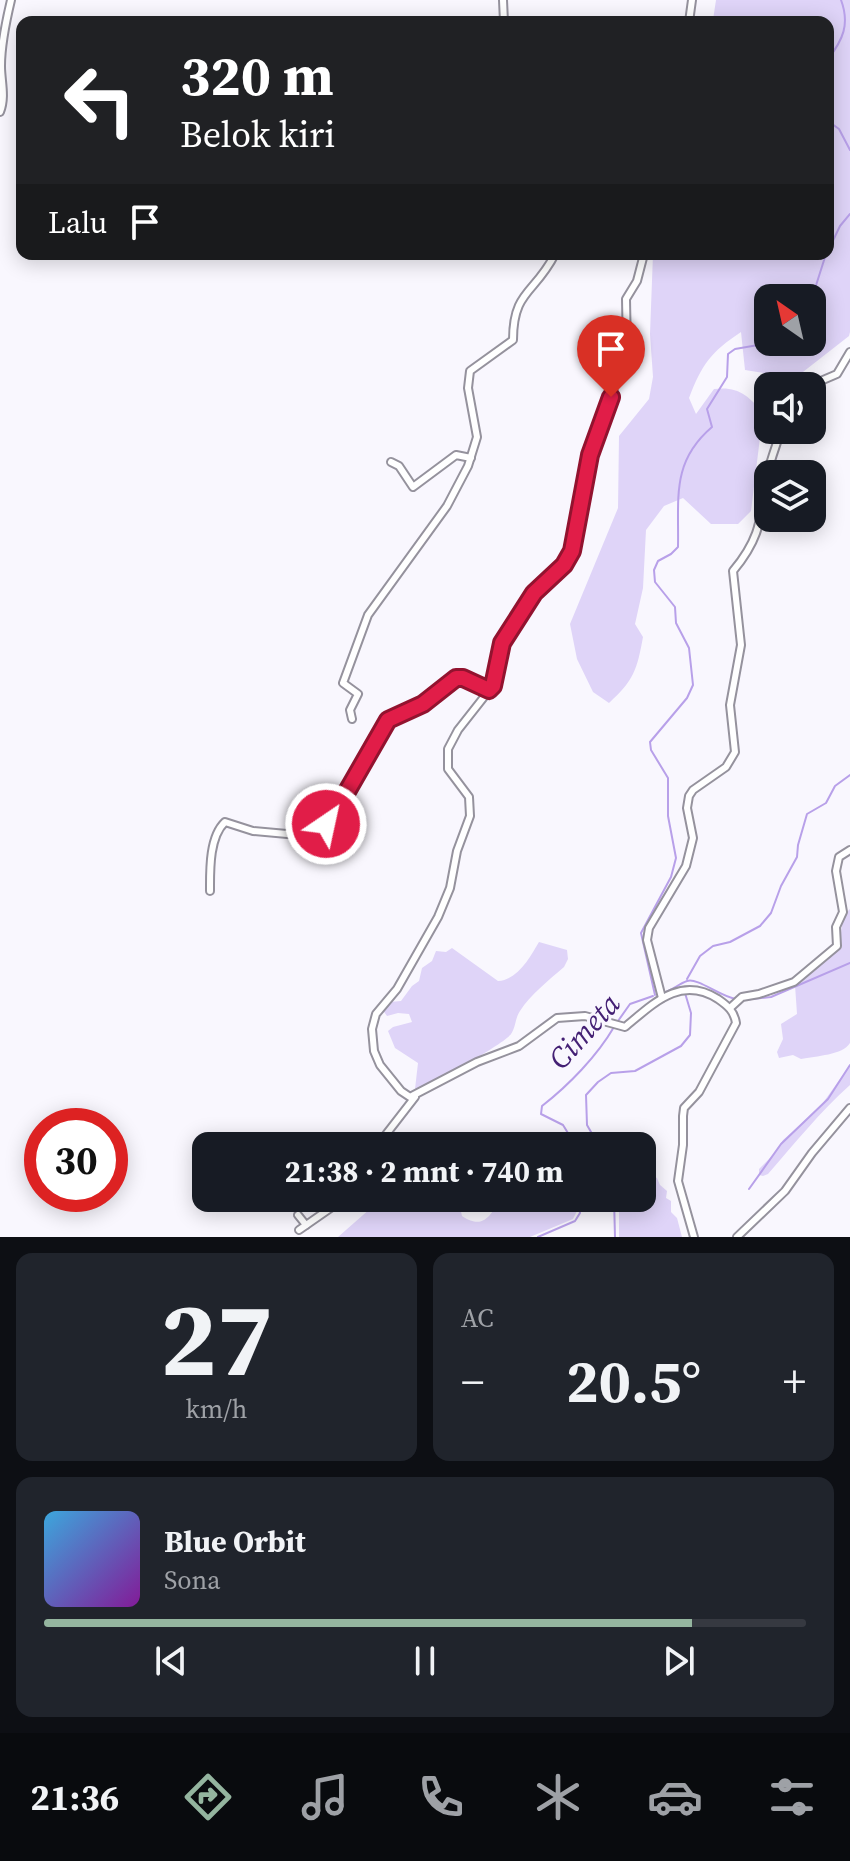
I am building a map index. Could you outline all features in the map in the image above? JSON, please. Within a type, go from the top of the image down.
[{"type":"street","points":[[0,112],[3,104],[3,37],[11,0]]},
{"type":"street","points":[[352,719],[350,710],[358,694],[343,683],[368,615],[447,506],[471,458],[477,437],[468,388],[470,371],[513,340],[513,320],[520,298],[537,283],[551,260]]},
{"type":"street","points":[[415,1097],[406,1096],[380,1065],[372,1041],[374,1021],[430,934],[450,888],[457,851],[472,808],[466,793],[448,769],[450,745],[466,717],[495,683],[502,643],[534,593],[564,565],[572,551],[590,455],[627,351],[626,299],[637,281],[642,260]]},
{"type":"street","points":[[826,379],[837,374],[850,352]]},
{"type":"street","points":[[662,994],[647,940],[649,928],[689,857],[693,838],[687,808],[689,796],[726,767],[735,752],[730,705],[741,645],[733,571],[749,552],[760,525],[768,469],[776,444]]},
{"type":"street","points":[[391,462],[399,466],[413,487],[456,455],[471,458]]},
{"type":"street","points":[[210,891],[214,847],[218,830],[225,822],[253,831],[313,835],[335,815],[336,806],[388,720],[423,704],[456,678],[489,690]]},
{"type":"street","points":[[730,1008],[738,1000],[794,982],[837,946],[836,927],[843,912],[837,862],[842,853],[850,850]]},
{"type":"street","points":[[388,1132],[415,1097],[477,1062],[519,1046],[551,1020],[585,1016],[626,1027],[662,994],[690,989],[703,991],[730,1008],[736,1023],[699,1092],[684,1108],[678,1181],[694,1237]]},
{"type":"street","points":[[737,1237],[785,1191],[850,1108]]},
{"type":"street","points":[[298,1215],[302,1228],[325,1212]]},
{"type":"shaded area","points":[[716,0],[850,0],[849,336],[826,354],[826,284],[754,284],[754,356],[823,356],[803,372],[745,370],[741,332],[722,346],[703,367],[689,398],[696,414],[714,389],[742,393],[754,403],[754,444],[759,444],[757,460],[754,460],[751,511],[738,524],[711,524],[683,498],[664,506],[646,530],[643,588],[635,624],[643,637],[641,648],[629,681],[609,703],[593,692],[577,659],[570,624],[618,508],[619,436],[649,399],[653,377],[650,334],[653,260],[834,260],[834,16],[714,16]]},
{"type":"shaded area","points":[[850,909],[850,1043],[842,1050],[828,1054],[801,1059],[793,1055],[779,1058],[777,1052],[783,1039],[781,1024],[797,1014],[795,985],[835,951],[844,917]]},
{"type":"shaded area","points":[[539,942],[567,950],[568,959],[564,967],[524,1005],[511,1034],[495,1047],[415,1089],[418,1063],[395,1048],[388,1031],[412,1022],[409,1014],[387,1016],[382,1009],[390,1002],[401,1001],[419,981],[422,968],[432,961],[436,951],[446,952],[452,948],[498,981],[512,977]]},
{"type":"shaded area","points":[[850,1065],[850,1085],[768,1174],[759,1175],[759,1169],[783,1140],[820,1107]]},
{"type":"shaded area","points":[[657,1178],[667,1191],[666,1198],[671,1201],[671,1212],[677,1218],[682,1237],[619,1237],[619,1212],[656,1212]]},
{"type":"shaded area","points":[[366,1212],[461,1212],[462,1216],[476,1222],[486,1219],[492,1212],[576,1212],[573,1219],[530,1237],[338,1237]]},
{"type":"waterway","points":[[834,51],[845,24],[841,0]]},
{"type":"waterway","points":[[834,125],[850,150]]},
{"type":"waterway","points":[[834,238],[850,214]]},
{"type":"waterway","points":[[816,284],[824,260]]},
{"type":"waterway","points":[[655,995],[641,933],[671,877],[676,858],[668,816],[668,778],[651,750],[650,742],[687,698],[693,685],[689,648],[676,623],[675,607],[655,582],[654,570],[658,561],[678,547],[678,497],[683,467],[699,440],[712,427],[707,409],[727,377],[728,354],[735,349],[754,346]]},
{"type":"waterway","points":[[687,979],[700,956],[713,946],[730,942],[760,926],[771,913],[797,857],[807,814],[826,803],[835,786],[850,775]]},
{"type":"waterway","name":"Cimeta","points":[[742,1000],[771,997],[850,963]]},
{"type":"waterway","name":"Cimeta","points":[[663,993],[691,981],[736,999]]},
{"type":"waterway","points":[[591,1132],[587,1125],[586,1095],[598,1082],[611,1073],[635,1071],[681,1046],[690,1035],[691,1013],[685,993]]},
{"type":"waterway","name":"Cimeta","points":[[618,1021],[630,1004],[653,996]]},
{"type":"waterway","name":"Cimeta","points":[[567,1132],[563,1125],[541,1114],[542,1106],[582,1070],[614,1027]]},
{"type":"waterway","points":[[749,1189],[781,1144],[828,1099],[850,1065]]},
{"type":"waterway","name":"Cimeta","points":[[538,1237],[575,1221],[580,1212]]},
{"type":"waterway","points":[[614,1212],[615,1237]]},
{"type":"route","points":[[326,824],[335,815],[336,806],[365,763],[388,720],[423,704],[459,677],[489,690],[493,686],[502,643],[534,593],[564,565],[572,551],[590,455],[611,397]]}]
